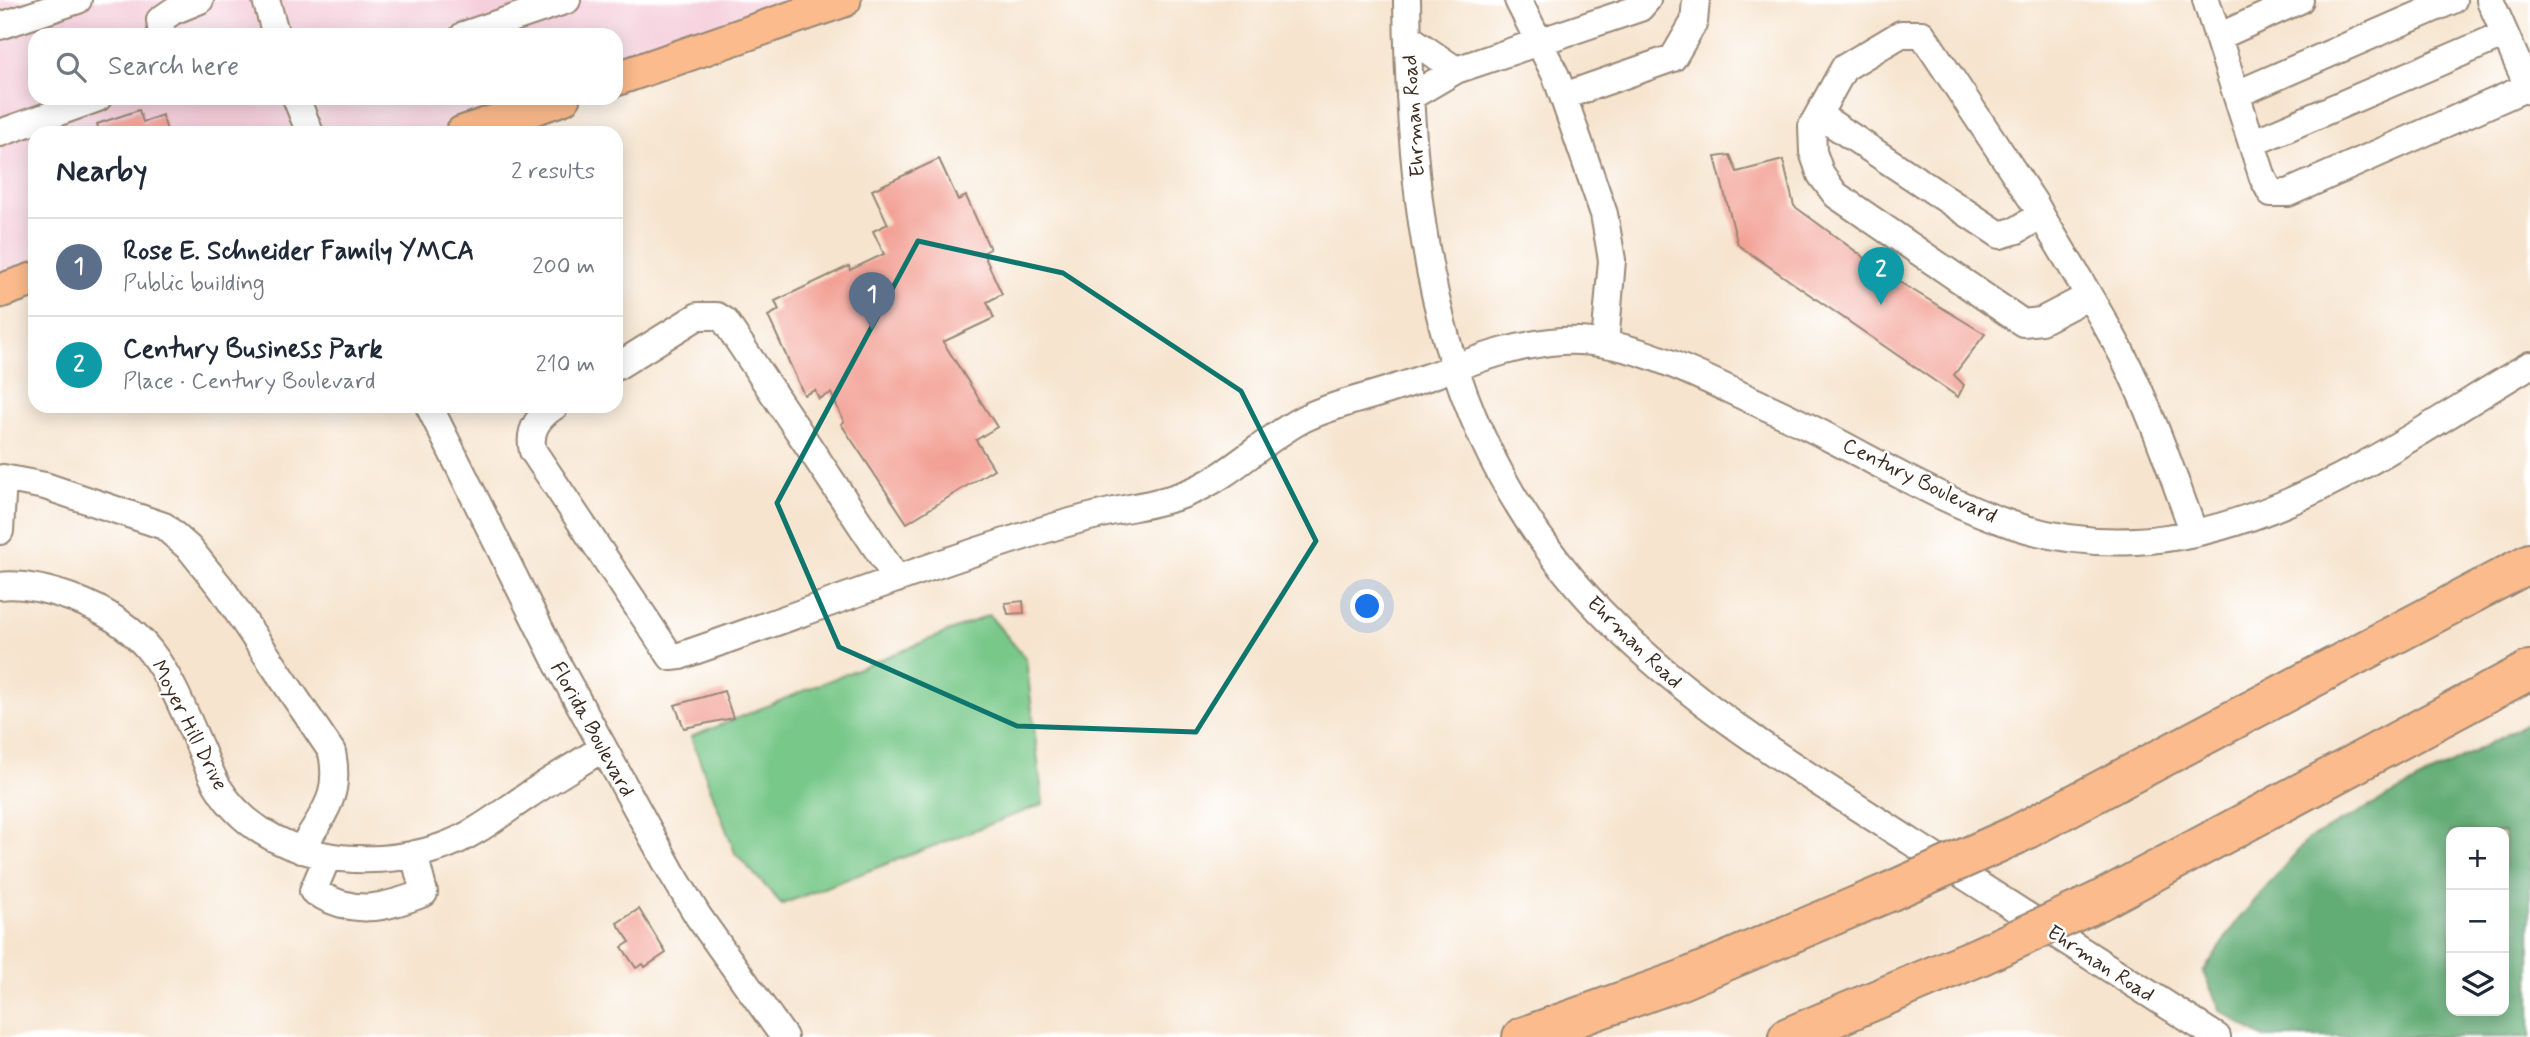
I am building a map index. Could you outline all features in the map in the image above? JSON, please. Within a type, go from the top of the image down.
[{"type":"highway","points":[[1522,1037],[1679,981],[2016,835],[2530,563]]},
{"type":"highway","points":[[1788,1037],[1980,957],[2099,901],[2530,670]]},
{"type":"main road","points":[[623,77],[844,0]]},
{"type":"main road","points":[[482,126],[543,105]]},
{"type":"main road","points":[[0,291],[28,281]]},
{"type":"street","points":[[0,26],[78,0]]},
{"type":"street","points":[[161,28],[160,20],[173,11],[200,0]]},
{"type":"street","points":[[265,0],[274,28]]},
{"type":"street","points":[[481,28],[541,4],[568,0]]},
{"type":"street","name":"Ehrman Road","points":[[1407,0],[1410,97],[1417,177],[1431,268],[1455,366],[1482,436],[1529,521],[1585,595],[1650,662],[1704,705],[2206,1034]]},
{"type":"street","points":[[1518,0],[1564,96],[1604,214],[1612,260],[1605,344]]},
{"type":"street","points":[[1410,97],[1456,70],[1640,8],[1647,0]]},
{"type":"street","points":[[1564,96],[1673,58],[1694,22],[1696,0]]},
{"type":"street","points":[[2206,0],[2271,193],[2288,193],[2529,88],[2490,0]]},
{"type":"street","points":[[2218,37],[2300,0]]},
{"type":"street","points":[[2236,94],[2453,0]]},
{"type":"street","points":[[2089,296],[2041,321],[2023,323],[1836,195],[1821,175],[1813,152],[1812,126],[1844,68],[1901,34],[1922,34],[2041,215],[2089,296],[2123,355],[2194,533]]},
{"type":"street","points":[[2252,143],[2505,34]]},
{"type":"street","points":[[1408,37],[1456,70]]},
{"type":"street","points":[[0,133],[78,105]]},
{"type":"street","points":[[299,105],[307,126]]},
{"type":"street","points":[[1819,115],[2000,235],[2017,230],[2041,215]]},
{"type":"street","points":[[623,364],[698,316],[717,316],[724,321],[897,579]]},
{"type":"street","name":"Century Boulevard","points":[[548,413],[534,427],[530,439],[533,451],[671,657],[1057,526],[1178,497],[1231,471],[1302,420],[1498,351],[1548,342],[1605,344],[1676,367],[1788,416],[1958,503],[2015,526],[2044,533],[2105,541],[2194,533],[2251,519],[2303,498],[2530,365]]},
{"type":"street","name":"Florida Boulevard","points":[[432,413],[557,663],[603,748],[698,916],[784,1037]]},
{"type":"street","points":[[0,531],[1,478],[45,486],[164,526],[190,549],[222,589],[332,752],[337,777],[330,802],[301,850]]},
{"type":"street","name":"Moyer Hill Drive","points":[[2,583],[57,593],[99,608],[135,632],[159,660],[218,787],[236,809],[268,835],[301,850],[368,860],[442,847],[480,828],[603,748]]},
{"type":"street","points":[[328,856],[313,891],[328,900],[361,909],[393,904],[424,892],[414,854]]},
{"type":"highlighted area","points":[[918,241],[1063,273],[1241,391],[1316,541],[1196,732],[1017,726],[839,647],[777,503]]},
{"type":"shaded area","points":[[0,0],[844,0],[623,77],[623,28],[28,28],[28,105],[543,105],[482,126],[28,126],[28,281],[0,291]]},
{"type":"green space","points":[[989,615],[1026,659],[1043,804],[782,904],[735,853],[691,737]]},
{"type":"green space","points":[[2530,722],[2530,1037],[2262,1037],[2221,1011],[2203,972],[2237,921],[2308,839]]},
{"type":"building","points":[[139,110],[143,122],[162,115],[166,126],[98,126],[97,124]]},
{"type":"building","points":[[1730,155],[1737,172],[1783,160],[1794,206],[1888,275],[1985,334],[1954,375],[1964,385],[1958,397],[1738,245],[1715,157]]},
{"type":"building","points":[[939,159],[958,200],[966,196],[990,249],[983,253],[1002,294],[987,302],[994,318],[943,342],[997,427],[976,440],[994,469],[907,523],[841,424],[844,422],[831,393],[819,399],[815,390],[804,395],[768,316],[779,310],[775,301],[849,266],[850,270],[884,254],[873,231],[888,224],[872,190]]},
{"type":"building","points":[[1023,601],[1024,613],[1008,614],[1005,603]]},
{"type":"building","points":[[724,691],[733,718],[684,728],[675,705]]},
{"type":"building","points":[[639,909],[666,953],[645,967],[643,964],[636,968],[622,947],[630,942],[617,923]]},
{"type":"place","name":"Century Business Park","points":[[1881,305]]},
{"type":"place","name":"Rose E. Schneider Family YMCA","points":[[872,330]]}]
